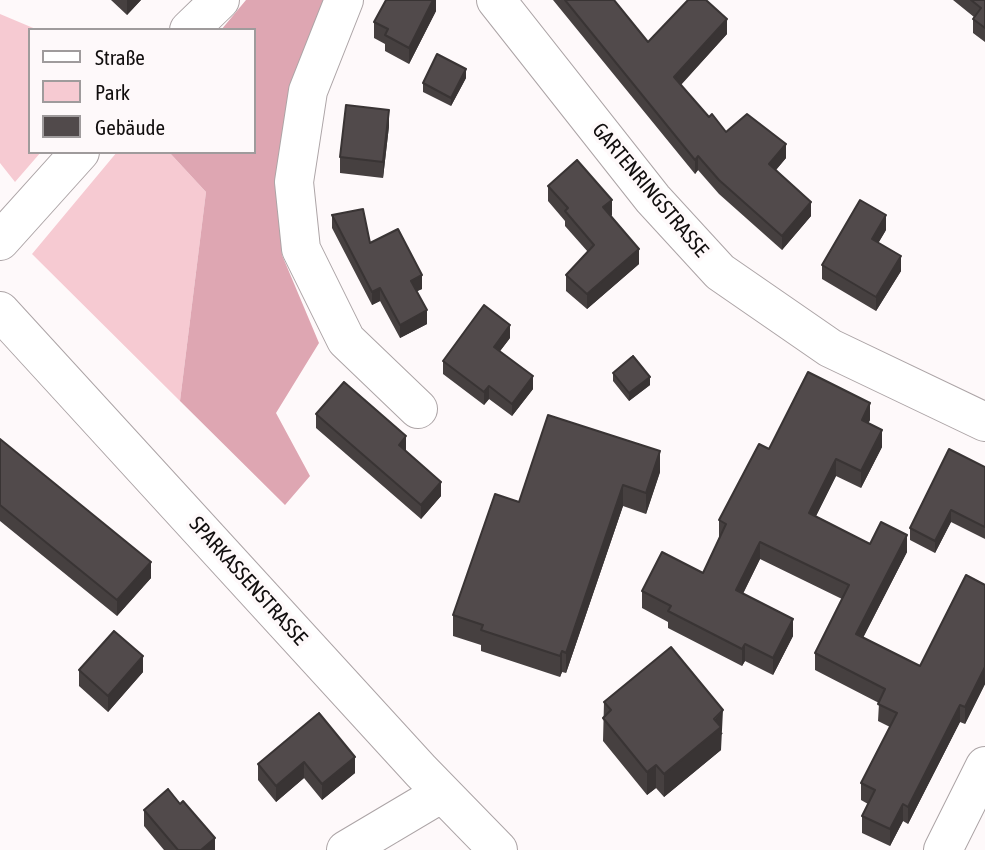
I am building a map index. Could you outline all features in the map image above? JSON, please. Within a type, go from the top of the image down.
[{"type":"street","points":[[191,28],[220,0]]},
{"type":"street","points":[[344,0],[308,90],[294,182],[301,249],[346,340],[418,410]]},
{"type":"street","name":"GARTENRINGSTRASSE","points":[[496,0],[653,200],[720,272],[830,348],[985,422]]},
{"type":"street","points":[[0,241],[78,154]]},
{"type":"street","name":"SPARKASSENSTRASSE","points":[[0,311],[442,793],[498,850]]},
{"type":"street","points":[[943,850],[985,766]]},
{"type":"street","points":[[346,850],[442,793]]},
{"type":"green space","points":[[0,14],[33,28],[28,28],[28,154],[39,154],[15,182],[0,163]]},
{"type":"green space","points":[[115,154],[171,154],[206,192],[180,401],[32,254]]},
{"type":"shaded area","points":[[246,0],[326,0],[277,183],[282,255],[319,343],[276,413],[310,476],[285,505],[180,401],[206,192],[171,154],[256,154],[256,28],[223,28]]},
{"type":"building","points":[[386,0],[433,0],[409,48],[385,35],[388,29],[374,22]]},
{"type":"building","points":[[565,0],[614,0],[648,42],[688,0],[706,0],[727,19],[674,77],[709,117],[712,114],[726,132],[747,114],[786,144],[769,164],[811,202],[782,236],[719,180],[698,156],[695,160]]},
{"type":"building","points":[[971,0],[985,0],[985,28],[973,19],[981,8]]},
{"type":"building","points":[[437,54],[466,69],[451,98],[423,83]]},
{"type":"building","points":[[346,105],[389,110],[383,162],[340,157]]},
{"type":"building","points":[[577,160],[612,200],[603,207],[639,249],[587,294],[566,275],[594,245],[565,211],[568,208],[548,186]]},
{"type":"building","points":[[860,200],[886,215],[872,239],[901,256],[876,297],[822,265]]},
{"type":"building","points":[[363,209],[370,243],[398,229],[422,275],[411,281],[427,310],[400,325],[380,288],[372,292],[332,215]]},
{"type":"building","points":[[484,305],[510,325],[494,347],[533,376],[512,404],[489,386],[484,392],[443,361]]},
{"type":"building","points":[[633,356],[650,377],[629,393],[613,373]]},
{"type":"building","points":[[808,372],[870,403],[862,420],[882,430],[861,471],[836,459],[809,513],[870,544],[881,522],[907,535],[856,634],[920,666],[966,575],[985,585],[985,667],[965,707],[960,705],[908,807],[903,804],[890,829],[862,816],[875,790],[861,783],[897,713],[878,704],[885,689],[815,653],[849,585],[760,542],[736,590],[793,619],[773,658],[745,644],[742,649],[668,611],[671,606],[642,591],[662,552],[703,573],[726,524],[719,520],[759,444],[769,449]]},
{"type":"building","points":[[344,382],[406,436],[399,445],[441,482],[421,505],[316,414]]},
{"type":"building","points":[[548,415],[660,451],[646,493],[623,485],[566,653],[562,651],[560,656],[481,630],[483,625],[453,615],[495,494],[519,502]]},
{"type":"building","points":[[0,439],[151,562],[117,600],[0,505]]},
{"type":"building","points":[[949,449],[985,467],[985,527],[951,510],[935,541],[910,528]]},
{"type":"building","points":[[114,631],[143,656],[108,696],[79,670]]},
{"type":"building","points":[[671,647],[723,710],[714,719],[721,727],[664,774],[656,765],[647,772],[603,718],[611,710],[604,702]]},
{"type":"building","points":[[319,713],[355,757],[322,784],[304,762],[276,786],[258,764]]},
{"type":"building","points":[[168,789],[180,804],[183,801],[215,838],[201,850],[178,850],[144,810]]}]
